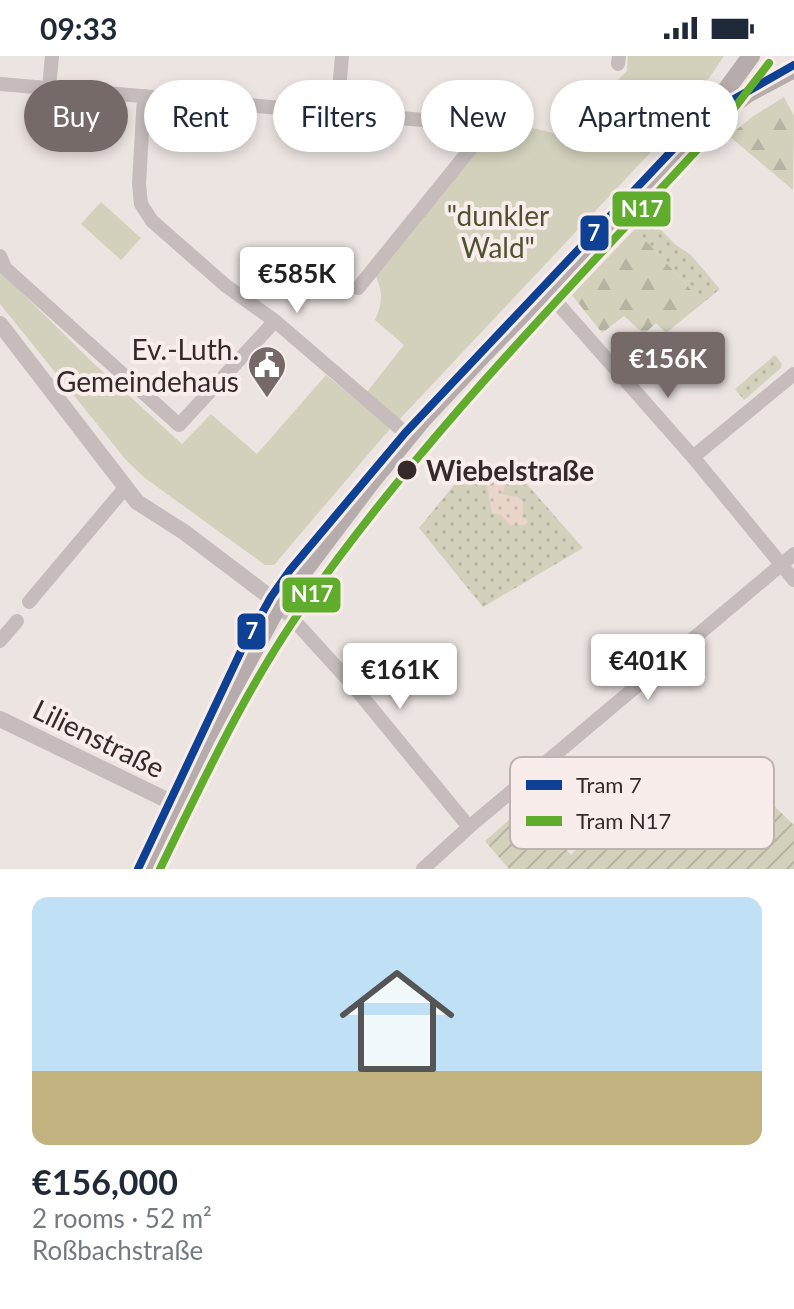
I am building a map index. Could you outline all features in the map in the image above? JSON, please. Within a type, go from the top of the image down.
[{"type":"main road","points":[[734,80],[751,56]]},
{"type":"main road","points":[[738,100],[794,69],[779,56]]},
{"type":"main road","points":[[143,869],[206,739],[279,604],[409,436],[545,289],[679,152]]},
{"type":"street","points":[[50,80],[52,56]]},
{"type":"street","points":[[340,80],[342,56]]},
{"type":"street","points":[[0,84],[24,86]]},
{"type":"street","points":[[128,95],[144,96],[139,184],[141,204],[152,221],[409,436]]},
{"type":"street","points":[[358,288],[472,147],[475,135],[470,124],[405,119]]},
{"type":"street","points":[[0,256],[5,268],[179,425],[275,321]]},
{"type":"street","points":[[545,289],[693,457],[794,580]]},
{"type":"street","points":[[0,324],[137,502],[184,532],[279,604],[351,683],[469,827]]},
{"type":"street","points":[[693,457],[794,374]]},
{"type":"street","points":[[29,602],[125,488]]},
{"type":"street","points":[[552,757],[794,554]]},
{"type":"street","points":[[0,641],[17,621]]},
{"type":"street","name":"Lilienstraße","points":[[0,719],[175,804]]},
{"type":"street","points":[[423,869],[510,793]]},
{"type":"green space","points":[[628,56],[724,56],[708,80],[618,80],[627,71]]},
{"type":"green space","points":[[784,97],[794,116],[793,190],[738,144],[738,129]]},
{"type":"green space","name":"\"dunkler Wald\"","points":[[534,129],[550,133],[550,152],[651,152],[382,438],[274,565],[265,565],[145,478],[126,460],[0,304],[0,271],[91,361],[182,444],[211,414],[257,454],[326,375],[359,402],[404,345],[375,320],[381,297],[375,274],[473,152],[534,152]]},
{"type":"green space","points":[[101,202],[141,238],[121,260],[81,224]]},
{"type":"green space","points":[[648,217],[676,245],[691,255],[720,289],[703,303],[635,229]]},
{"type":"green space","points":[[635,229],[703,303],[666,333],[656,323],[644,334],[624,316],[602,333],[572,295]]},
{"type":"green space","points":[[775,355],[782,364],[781,368],[744,400],[735,389]]},
{"type":"green space","points":[[510,465],[583,548],[483,607],[419,528],[467,469],[485,484]]},
{"type":"green space","points":[[774,806],[794,825],[794,869],[509,869],[485,841],[510,819],[510,849],[566,849],[571,855],[576,849],[774,849]]},
{"type":"sand","points":[[496,476],[506,483],[502,495],[518,497],[523,502],[523,515],[528,521],[525,525],[510,525],[501,515],[492,513],[487,486]]},
{"type":"tram line","name":"N17","points":[[160,869],[264,667],[353,539],[455,413],[729,115],[769,63]]},
{"type":"tram line","name":"7","points":[[138,869],[242,649],[290,570],[405,433],[679,143],[720,107],[794,65]]},
{"type":"place","name":"Ev.-Luth. Gemeindehaus","points":[[267,399]]},
{"type":"place","name":"Wiebelstraße","points":[[407,470]]}]
